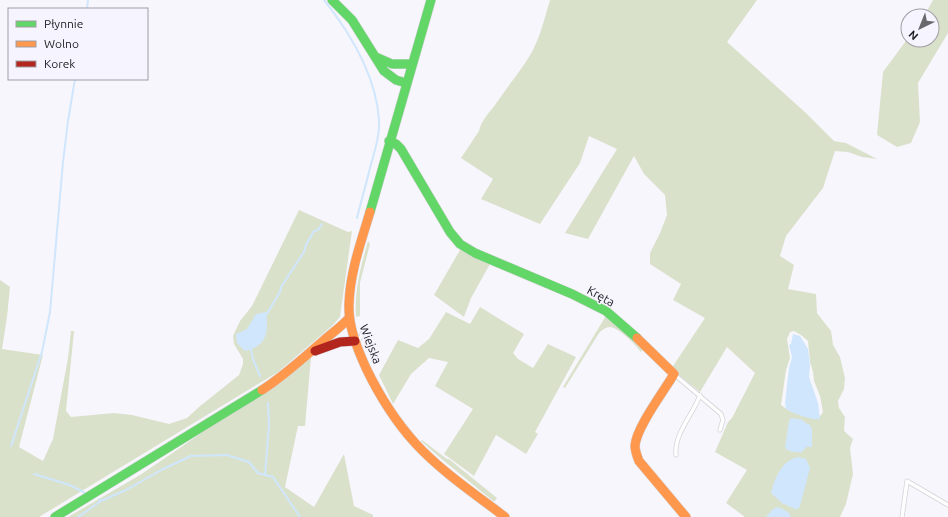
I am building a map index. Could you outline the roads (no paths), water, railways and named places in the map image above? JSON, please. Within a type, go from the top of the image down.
[{"type":"street","points":[[332,0],[360,30],[384,71],[396,80],[406,83]]},
{"type":"street","name":"Wiejska","points":[[431,0],[389,141],[353,274],[349,318],[355,341],[363,361],[376,386],[406,434],[435,461],[504,517]]},
{"type":"street","points":[[376,57],[392,64],[412,64]]},
{"type":"street","name":"Kręta","points":[[389,141],[396,144],[400,149],[450,232],[460,244],[481,256],[572,294],[606,312],[617,320],[674,374]]},
{"type":"street","points":[[55,517],[277,380],[340,328],[349,318]]},
{"type":"street","points":[[313,351],[340,342],[355,341]]},
{"type":"street","points":[[674,374],[638,432],[635,450],[640,463],[686,517]]},
{"type":"lane","points":[[355,341],[359,340],[365,330]]},
{"type":"lane","points":[[674,374],[722,414],[723,420],[720,430]]},
{"type":"lane","points":[[676,455],[678,437],[700,395]]},
{"type":"lane","points":[[902,517],[907,482],[948,505]]},
{"type":"water","points":[[266,312],[267,326],[265,337],[258,346],[245,351],[237,343],[236,334],[247,329],[256,314]]},
{"type":"water","points":[[793,334],[800,336],[808,349],[810,365],[809,377],[818,403],[820,419],[813,419],[793,413],[786,409],[785,403],[789,368],[792,357],[789,345],[791,344]]},
{"type":"water","points":[[791,418],[803,420],[805,423],[809,424],[812,429],[812,447],[806,447],[802,452],[795,452],[785,448],[789,421]]},
{"type":"water","points":[[798,457],[806,459],[810,468],[800,506],[798,509],[795,509],[782,503],[771,493],[777,476],[783,466],[792,459]]},
{"type":"water","points":[[778,507],[788,512],[791,517],[766,517],[773,509]]},
{"type":"waterway","points":[[87,8],[88,0]]},
{"type":"waterway","points":[[324,0],[344,27],[360,56],[373,87],[377,103],[379,120],[378,138],[357,218]]},
{"type":"waterway","points":[[11,446],[42,352],[50,312],[63,162],[75,80]]},
{"type":"waterway","points":[[266,315],[280,292],[281,287],[304,252],[306,245],[314,231],[318,230],[322,224]]},
{"type":"waterway","points":[[251,350],[260,376]]},
{"type":"waterway","points":[[265,475],[269,425],[268,403]]},
{"type":"waterway","points":[[99,499],[101,501],[126,490],[163,469],[191,456],[227,455],[249,462],[258,473],[273,477],[300,517]]},
{"type":"waterway","points":[[34,474],[70,485],[85,493]]},
{"type":"waterway","points":[[78,517],[101,501]]}]
